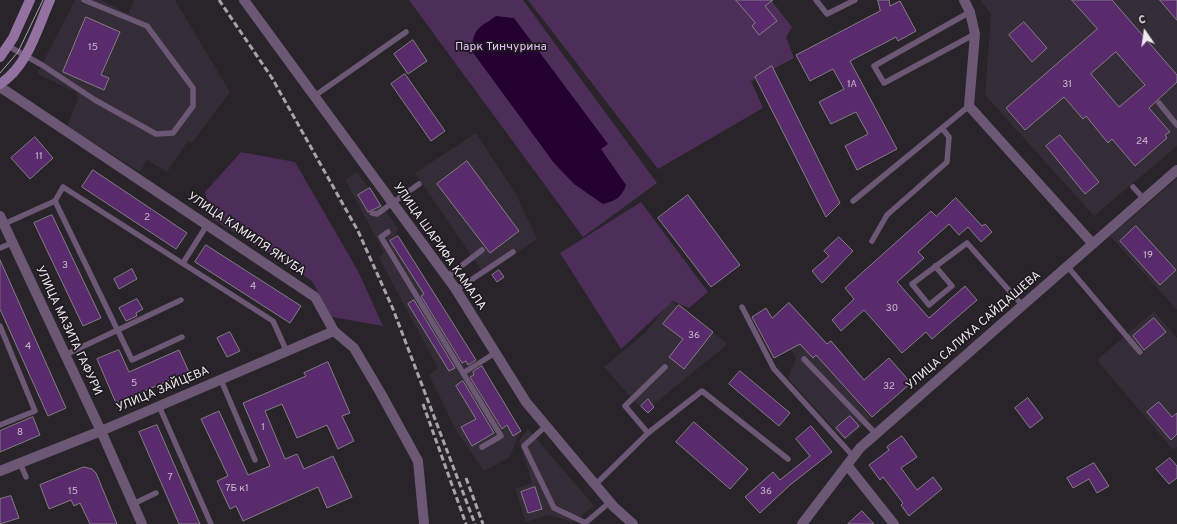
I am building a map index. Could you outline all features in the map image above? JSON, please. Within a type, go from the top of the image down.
[{"type":"main road","points":[[0,57],[13,38],[30,0]]},
{"type":"main road","points":[[0,84],[11,75],[26,56],[50,0]]},
{"type":"street","name":"УЛИЦА ШАРИФА КАМАЛА","points":[[244,0],[313,97],[456,290],[526,402],[610,502],[633,524]]},
{"type":"street","points":[[964,0],[970,12],[975,34],[969,106],[1093,244]]},
{"type":"street","name":"УЛИЦА КАМИЛЯ ЯКУБА","points":[[0,87],[315,297],[334,331],[354,348],[418,461],[424,524]]},
{"type":"street","name":"УЛИЦА САЛИХА САЙДАШЕВА","points":[[802,524],[853,456],[876,434],[1177,170]]},
{"type":"street","name":"УЛИЦА МАЗИТА ГАФУРИ","points":[[2,220],[101,431],[142,524]]},
{"type":"street","name":"УЛИЦА ЗАЙЦЕВА","points":[[0,471],[101,431],[334,331]]},
{"type":"street","points":[[847,465],[894,524]]},
{"type":"lane","points":[[8,46],[95,100],[156,134],[173,133],[193,106],[193,88],[147,26],[84,0]]},
{"type":"lane","points":[[816,0],[827,14],[855,0]]},
{"type":"lane","points":[[970,12],[874,66],[884,83],[975,34]]},
{"type":"lane","points":[[313,97],[406,32]]},
{"type":"lane","points":[[1159,103],[1177,125]]},
{"type":"lane","points":[[853,201],[969,106]]},
{"type":"lane","points":[[872,241],[887,214],[947,162],[949,137],[942,128]]},
{"type":"lane","points":[[372,212],[377,214],[420,184]]},
{"type":"lane","points":[[2,220],[55,201],[63,187],[274,321],[287,352]]},
{"type":"lane","points":[[1133,187],[1144,199]]},
{"type":"lane","points":[[55,201],[132,360],[182,337]]},
{"type":"lane","points":[[183,263],[207,225]]},
{"type":"lane","points":[[388,232],[381,237],[501,436],[482,447]]},
{"type":"lane","points":[[0,248],[12,243]]},
{"type":"lane","points":[[935,266],[952,286],[929,305],[912,284],[935,266],[967,243],[1022,305]]},
{"type":"lane","points":[[447,278],[482,250]]},
{"type":"lane","points":[[456,290],[513,252]]},
{"type":"lane","points":[[1067,266],[1140,352]]},
{"type":"lane","points":[[65,355],[181,300]]},
{"type":"lane","points":[[742,307],[774,369],[853,456]]},
{"type":"lane","points":[[0,326],[34,411],[0,425]]},
{"type":"lane","points":[[463,373],[495,353]]},
{"type":"lane","points":[[804,359],[876,434]]},
{"type":"lane","points":[[648,433],[625,406],[665,367]]},
{"type":"lane","points":[[221,380],[255,460]]},
{"type":"lane","points":[[595,484],[648,433],[702,391],[788,459]]},
{"type":"lane","points":[[159,406],[211,524]]},
{"type":"lane","points":[[546,426],[524,446],[554,508],[585,523],[610,502]]},
{"type":"lane","points":[[20,463],[26,477]]},
{"type":"lane","points":[[133,504],[156,493]]},
{"type":"shaded area","points":[[75,0],[101,0],[128,14],[134,0],[175,0],[230,92],[192,143],[188,141],[167,172],[147,160],[140,172],[67,126],[78,99],[76,92],[37,74]]},
{"type":"shaded area","points":[[980,0],[1177,0],[1177,146],[1094,216],[985,95],[991,14]]},
{"type":"shaded area","points":[[496,16],[514,18],[608,144],[601,149],[626,185],[623,193],[615,200],[603,204],[574,184],[554,163],[471,50],[474,36],[478,29]]},
{"type":"shaded area","points":[[476,133],[516,194],[537,239],[488,273],[484,274],[415,173]]},
{"type":"shaded area","points":[[357,172],[398,228],[394,240],[520,432],[510,457],[484,471],[457,432],[429,375],[438,368],[379,258],[384,253],[345,179]]},
{"type":"shaded area","points":[[1177,179],[1177,310],[1110,236]]},
{"type":"shaded area","points":[[671,301],[728,344],[644,412],[604,367],[645,333]]},
{"type":"shaded area","points":[[789,301],[827,343],[831,340],[874,390],[859,404],[871,418],[845,441],[788,378],[796,358],[772,317]]},
{"type":"shaded area","points":[[1154,311],[1177,338],[1177,447],[1173,450],[1097,360]]},
{"type":"shaded area","points":[[528,429],[594,506],[573,522],[549,515],[526,522],[515,489],[532,483],[519,440]]},
{"type":"green space","name":"Парк Тинчурина","points":[[409,0],[523,0],[657,183],[583,237]]},
{"type":"green space","points":[[528,0],[771,0],[792,27],[786,37],[794,58],[751,81],[763,108],[658,169]]},
{"type":"green space","points":[[241,152],[295,162],[358,271],[383,326],[332,317],[312,281],[211,218],[205,192]]},
{"type":"green space","points":[[641,202],[708,292],[689,308],[673,301],[621,349],[560,253]]},
{"type":"building","points":[[736,0],[773,0],[765,6],[777,21],[759,35],[752,26],[755,23]]},
{"type":"building","points":[[878,0],[889,0],[890,6],[900,1],[916,31],[898,41],[896,37],[850,61],[897,149],[857,170],[845,146],[868,134],[856,112],[831,124],[819,102],[844,89],[833,69],[810,81],[796,55],[880,11]]},
{"type":"building","points":[[1072,0],[1112,0],[1177,75],[1177,82],[1149,108],[1170,132],[1165,135],[1167,138],[1135,166],[1112,139],[1108,143],[1086,116],[1083,119],[1064,97],[1025,130],[1006,108],[1097,29]],"holes":[[[1116,52],[1145,85],[1119,107],[1091,74]]]},
{"type":"building","points":[[1160,0],[1177,0],[1177,20]]},
{"type":"building","points":[[86,17],[120,32],[101,75],[109,78],[104,90],[63,72]]},
{"type":"building","points":[[1024,22],[1047,48],[1032,62],[1009,35]]},
{"type":"building","points":[[413,40],[427,61],[408,74],[394,54]]},
{"type":"building","points":[[772,66],[840,203],[826,217],[755,77]]},
{"type":"building","points":[[405,74],[445,131],[431,141],[391,84]]},
{"type":"building","points":[[1060,135],[1099,182],[1085,194],[1046,146]]},
{"type":"building","points":[[35,137],[53,158],[30,179],[11,158]]},
{"type":"building","points":[[467,161],[519,231],[490,253],[437,184]]},
{"type":"building","points":[[93,170],[187,233],[176,249],[82,187]]},
{"type":"building","points":[[370,188],[381,206],[368,212],[358,195]]},
{"type":"building","points":[[688,195],[740,265],[711,287],[658,218]]},
{"type":"building","points":[[956,198],[982,226],[985,224],[992,232],[981,242],[968,227],[959,235],[949,224],[918,252],[924,258],[897,282],[929,318],[965,286],[977,300],[932,339],[926,332],[902,353],[864,310],[841,331],[832,320],[854,299],[845,288],[931,211],[936,216]]},
{"type":"building","points":[[52,215],[101,318],[83,326],[34,223]]},
{"type":"building","points":[[1136,226],[1176,270],[1160,285],[1120,241]]},
{"type":"building","points":[[398,236],[476,360],[468,365],[466,361],[462,363],[421,296],[424,294],[390,241]]},
{"type":"building","points":[[839,237],[853,251],[822,283],[812,271],[829,256],[824,251]]},
{"type":"building","points":[[206,245],[301,306],[290,323],[195,262]]},
{"type":"building","points":[[0,260],[66,408],[48,416],[0,309]]},
{"type":"building","points":[[132,269],[137,279],[119,289],[114,279]]},
{"type":"building","points":[[499,270],[504,277],[497,282],[492,275]]},
{"type":"building","points":[[137,299],[143,309],[136,313],[137,316],[126,321],[119,308]]},
{"type":"building","points":[[414,300],[455,368],[449,371],[408,304]]},
{"type":"building","points":[[789,303],[827,344],[831,341],[864,380],[889,358],[911,383],[872,417],[816,355],[813,358],[800,344],[774,358],[752,317],[766,308],[772,318]]},
{"type":"building","points":[[679,305],[713,332],[684,369],[669,357],[683,339],[663,324]]},
{"type":"building","points":[[1154,318],[1166,332],[1144,350],[1133,336]]},
{"type":"building","points":[[230,332],[240,351],[227,357],[217,338]]},
{"type":"building","points":[[119,350],[129,372],[179,350],[189,372],[116,403],[97,359]]},
{"type":"building","points":[[328,362],[350,413],[342,416],[354,441],[338,449],[327,425],[297,438],[282,404],[265,411],[285,459],[297,454],[304,469],[333,456],[352,497],[327,508],[318,487],[243,521],[236,506],[230,509],[217,481],[228,476],[201,419],[219,411],[248,475],[270,466],[243,403],[306,376],[304,373]]},
{"type":"building","points":[[482,366],[521,431],[513,436],[507,425],[502,429],[470,377],[474,375],[473,372]]},
{"type":"building","points":[[740,371],[790,413],[779,426],[729,384]]},
{"type":"building","points":[[463,381],[494,433],[472,446],[461,427],[476,419],[456,386]]},
{"type":"building","points":[[1028,398],[1043,418],[1030,428],[1015,408]]},
{"type":"building","points":[[648,399],[654,407],[648,413],[641,406]]},
{"type":"building","points":[[1159,402],[1172,417],[1177,413],[1177,434],[1171,440],[1147,412]]},
{"type":"building","points":[[850,416],[859,426],[845,438],[836,428]]},
{"type":"building","points":[[33,417],[40,435],[0,452],[0,431]]},
{"type":"building","points":[[694,422],[748,469],[730,489],[676,442]]},
{"type":"building","points":[[157,425],[200,524],[179,524],[139,432]]},
{"type":"building","points":[[811,426],[832,452],[790,485],[760,513],[745,497],[773,472],[780,480],[810,456],[796,439]]},
{"type":"building","points":[[902,436],[917,457],[901,468],[917,490],[933,477],[942,489],[909,516],[901,505],[903,503],[883,477],[880,480],[869,465],[889,450],[887,447]]},
{"type":"building","points":[[1170,458],[1177,466],[1177,478],[1169,484],[1156,469]]},
{"type":"building","points":[[1094,463],[1109,486],[1097,493],[1089,479],[1073,488],[1067,478]]},
{"type":"building","points":[[84,467],[92,469],[96,473],[117,524],[90,524],[80,503],[74,506],[71,500],[49,509],[40,485]]},
{"type":"building","points":[[535,487],[542,509],[528,513],[521,492]]},
{"type":"building","points":[[11,496],[19,518],[0,524],[0,499]]},
{"type":"building","points":[[862,511],[874,524],[848,524]]},
{"type":"tram line","points":[[0,73],[18,52],[43,0]]},
{"type":"railway","points":[[219,0],[272,78],[358,231],[393,309],[475,524]]},
{"type":"railway","points":[[423,404],[466,524]]},
{"type":"railway","points":[[466,478],[483,524]]}]
